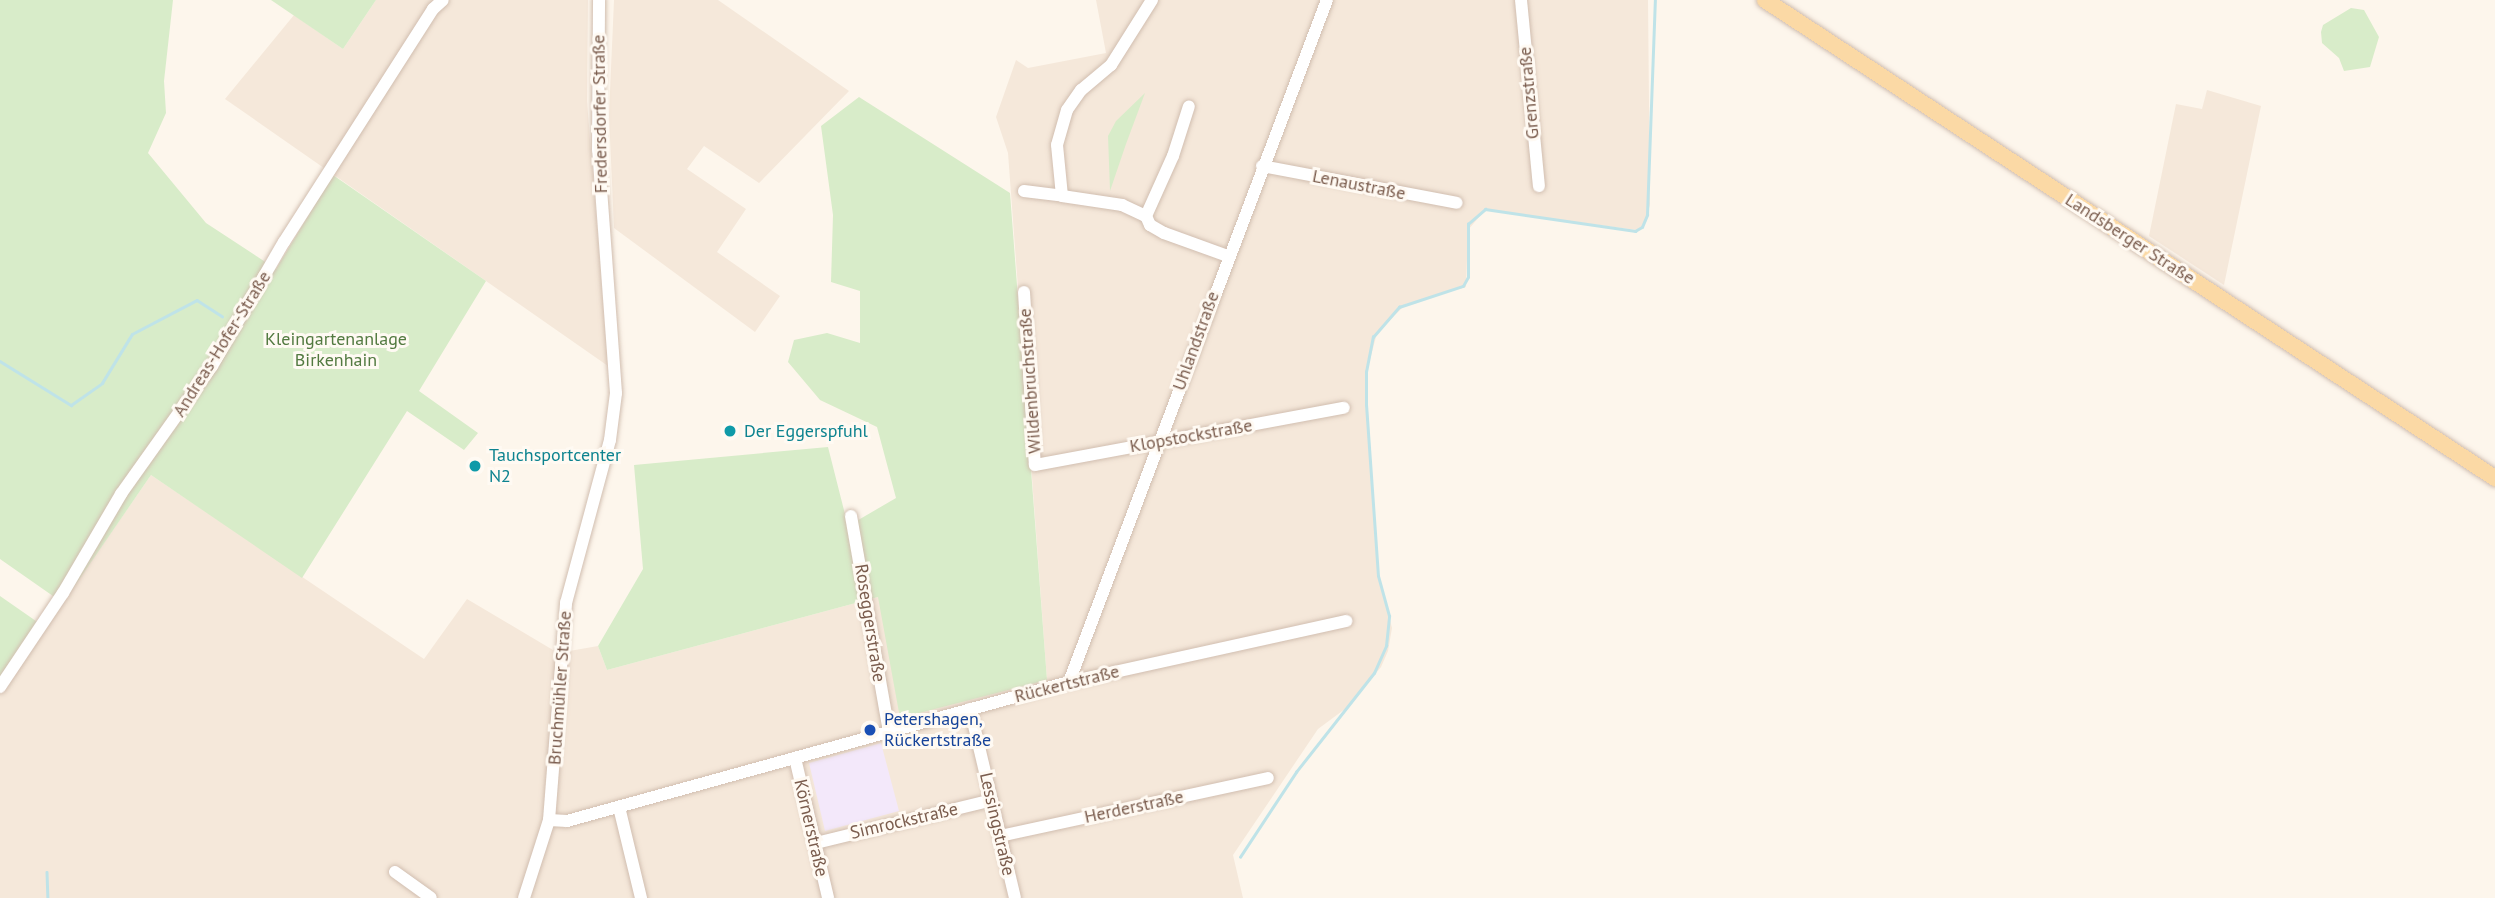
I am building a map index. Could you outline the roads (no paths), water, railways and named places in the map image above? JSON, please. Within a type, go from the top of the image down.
[{"type":"main road","name":"Landsberger Straße","points":[[1765,0],[2495,478]]},
{"type":"street","name":"Andreas-Hofer-Straße","points":[[0,687],[63,593],[125,487],[212,366],[284,242],[433,9],[443,0]]},
{"type":"street","name":"Fredersdorfer Straße","points":[[599,0],[598,150],[604,228]]},
{"type":"street","points":[[1062,196],[1057,145],[1067,110],[1080,90],[1111,65],[1152,0]]},
{"type":"street","name":"Uhlandstraße","points":[[1069,682],[1163,440],[1228,256],[1327,0]]},
{"type":"street","name":"Grenzstraße","points":[[1521,0],[1539,186]]},
{"type":"street","points":[[1146,216],[1173,156],[1189,106]]},
{"type":"street","name":"Lenaustraße","points":[[1262,166],[1457,204]]},
{"type":"street","points":[[1024,191],[1122,205],[1146,216],[1150,225],[1164,233],[1228,256]]},
{"type":"street","name":"Bruchmühler Straße","points":[[524,898],[549,820],[563,620],[610,440],[616,393],[604,228]]},
{"type":"street","name":"Wildenbruchstraße","points":[[1024,292],[1035,465],[1040,467]]},
{"type":"street","name":"Klopstockstraße","points":[[1040,467],[1163,440],[1344,408]]},
{"type":"street","name":"Roseggerstraße","points":[[851,516],[889,731]]},
{"type":"street","name":"Rückertstraße","points":[[549,820],[567,821],[1069,682],[1346,621]]},
{"type":"street","name":"Lessingstraße","points":[[971,709],[1014,898]]},
{"type":"street","name":"Körnerstraße","points":[[795,758],[828,898]]},
{"type":"street","name":"Herderstraße","points":[[1000,836],[1268,778]]},
{"type":"street","name":"Simrockstraße","points":[[816,843],[992,800]]},
{"type":"street","points":[[619,807],[641,898]]},
{"type":"street","points":[[395,872],[431,898]]},
{"type":"waterway","points":[[1240,857],[1296,772],[1374,673],[1386,646],[1389,616],[1378,576],[1366,405],[1366,372],[1373,337],[1399,307],[1463,286],[1468,277],[1468,224],[1485,209],[1635,231],[1642,227],[1647,215],[1655,0]]},
{"type":"waterway","points":[[0,361],[71,405],[102,383],[132,334],[197,300],[222,316]]},
{"type":"waterway","points":[[47,872],[48,898]]},
{"type":"place","name":"Der Eggerspfuhl","points":[[730,431]]},
{"type":"place","name":"Tauchsportcenter N2","points":[[475,466]]},
{"type":"place","name":"Petershagen, Rückertstraße","points":[[870,730]]},
{"type":"park label","name":"Kleingartenanlage Birkenhain","points":[[336,350]]}]
